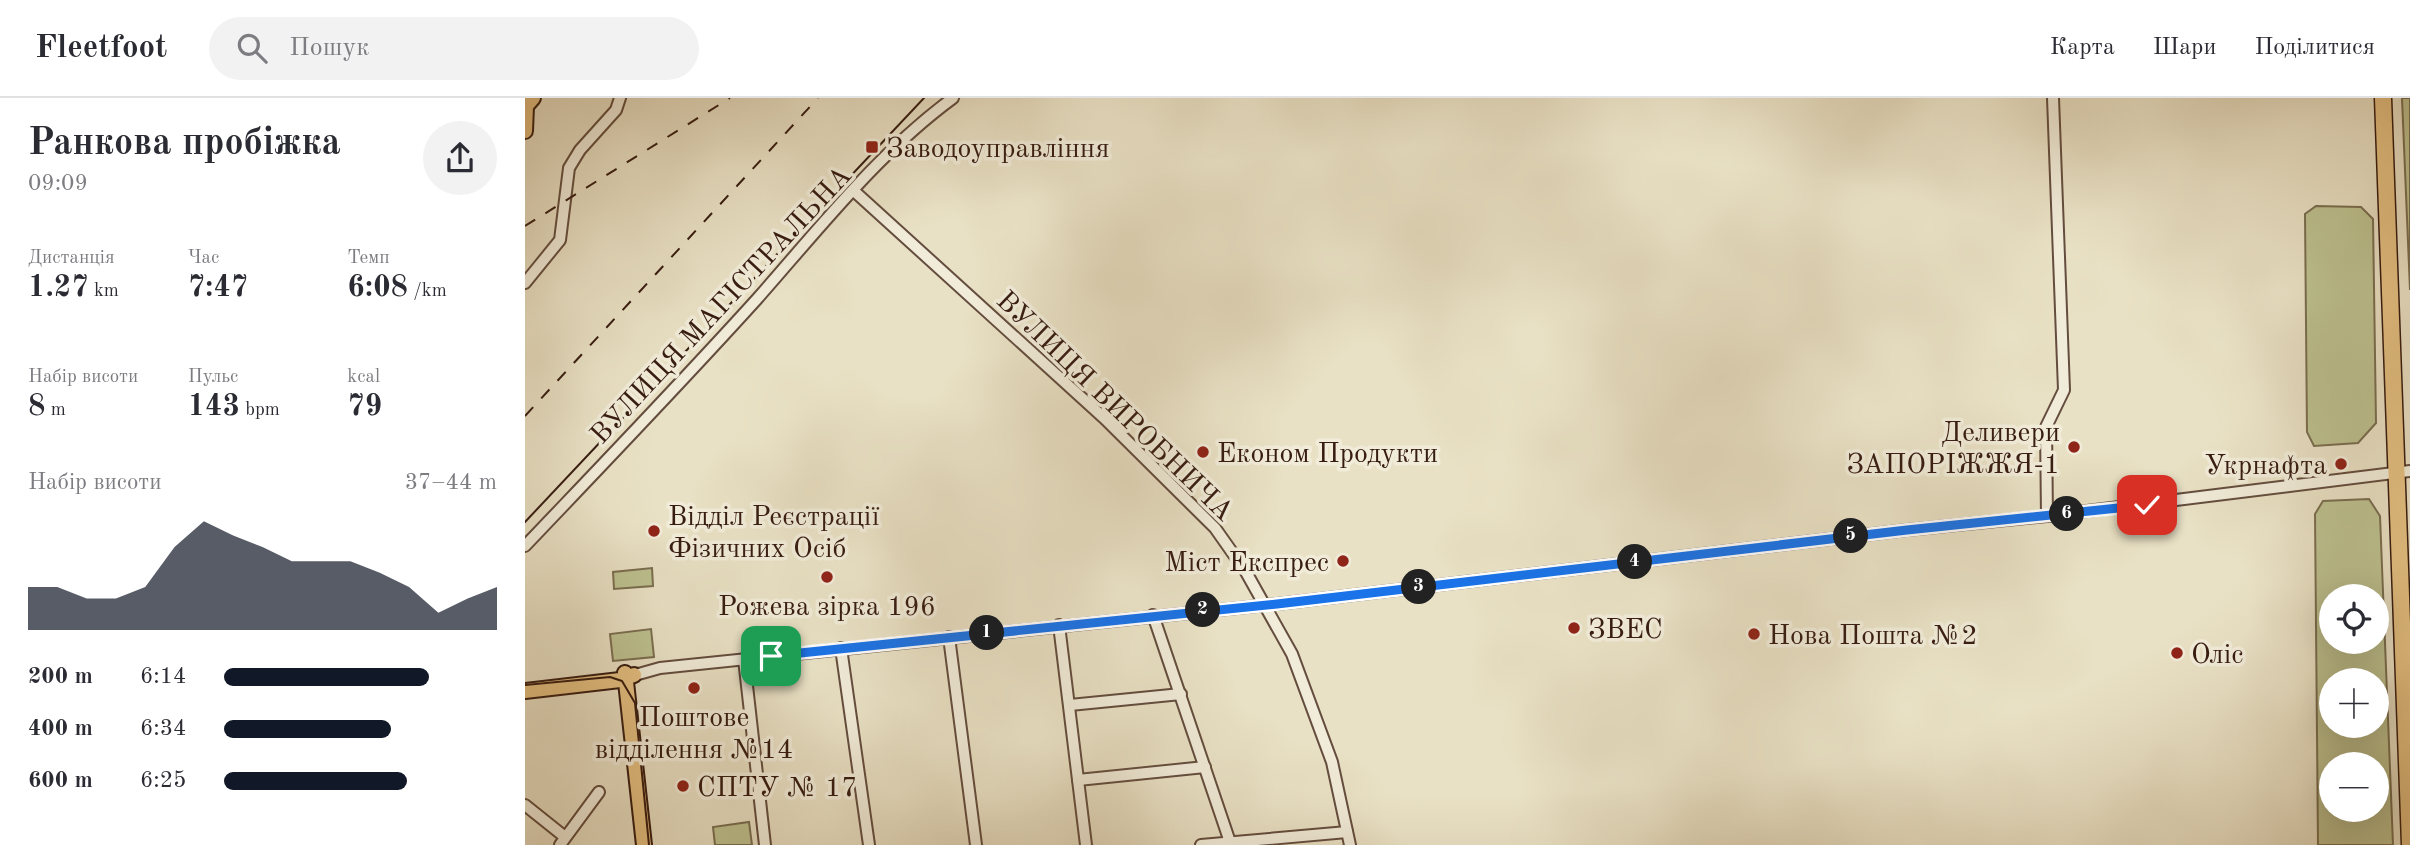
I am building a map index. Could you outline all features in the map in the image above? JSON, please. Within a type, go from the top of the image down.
[{"type":"highway","points":[[2383,98],[2402,472],[2410,845]]},
{"type":"main road","points":[[525,131],[526,106],[533,98]]},
{"type":"main road","points":[[527,687],[629,675]]},
{"type":"main road","points":[[629,675],[644,845]]},
{"type":"main road","points":[[629,675],[652,845]]},
{"type":"street","points":[[525,99],[533,98]]},
{"type":"street","points":[[525,283],[560,240],[569,168],[580,150],[615,110],[620,98]]},
{"type":"street","name":"ВУЛИЦЯ МАГІСТРАЛЬНА","points":[[525,546],[685,379],[854,191],[933,113],[953,98]]},
{"type":"street","points":[[2047,516],[2046,427],[2064,390],[2053,98]]},
{"type":"street","name":"ВУЛИЦЯ ВИРОБНИЧА","points":[[854,191],[1190,501],[1215,528],[1265,603],[1293,654],[1332,762],[1350,845]]},
{"type":"street","points":[[629,675],[660,668],[2106,510],[2402,472]]},
{"type":"street","points":[[1153,615],[1231,844]]},
{"type":"street","points":[[1059,625],[1086,845]]},
{"type":"street","points":[[949,637],[976,845]]},
{"type":"street","points":[[841,648],[869,845]]},
{"type":"street","points":[[744,659],[765,845]]},
{"type":"street","points":[[1070,705],[1181,694]]},
{"type":"street","points":[[1078,780],[1205,766]]},
{"type":"street","points":[[525,805],[563,841],[599,792]]},
{"type":"street","points":[[1202,845],[1347,832]]},
{"type":"green space","points":[[2402,98],[2410,98],[2410,290]]},
{"type":"green space","points":[[2316,206],[2361,207],[2373,219],[2376,423],[2358,443],[2314,446],[2307,432],[2305,214]]},
{"type":"green space","points":[[2369,499],[2380,516],[2383,584],[2319,584],[2319,654],[2385,654],[2386,668],[2319,668],[2319,738],[2389,738],[2393,845],[2318,845],[2315,514],[2323,501]]},
{"type":"green space","points":[[652,568],[653,586],[614,589],[613,572]]},
{"type":"green space","points":[[651,629],[654,657],[613,661],[610,634]]},
{"type":"green space","points":[[749,822],[752,845],[715,845],[713,827]]},
{"type":"tram line","points":[[525,522],[924,98]]},
{"type":"tram line","points":[[525,685],[610,677],[622,681],[635,703],[649,845]]},
{"type":"railway","points":[[525,226],[730,98]]},
{"type":"railway","points":[[525,416],[818,98]]},
{"type":"place","name":"Заводоуправління","points":[[872,147]]},
{"type":"place","name":"Деливери ЗАПОРІЖЖЯ-1","points":[[2074,447]]},
{"type":"place","name":"Економ Продукти","points":[[1203,452]]},
{"type":"place","name":"Укрнафта","points":[[2341,464]]},
{"type":"place","name":"Відділ Реєстрації Фізичних Осіб","points":[[654,531]]},
{"type":"place","name":"Мiст Експрес","points":[[1343,561]]},
{"type":"place","name":"Рожева зірка 196","points":[[827,577]]},
{"type":"place","name":"ЗВЕС","points":[[1574,628]]},
{"type":"place","name":"Нова Пошта №2","points":[[1754,634]]},
{"type":"place","name":"Оліс","points":[[2177,653]]},
{"type":"place","name":"Поштове відділення №14","points":[[694,688]]},
{"type":"place","name":"СПТУ № 17","points":[[683,786]]},
{"type":"route","points":[[771,656],[1265,603],[1277,604],[1907,530],[2147,505]]}]
